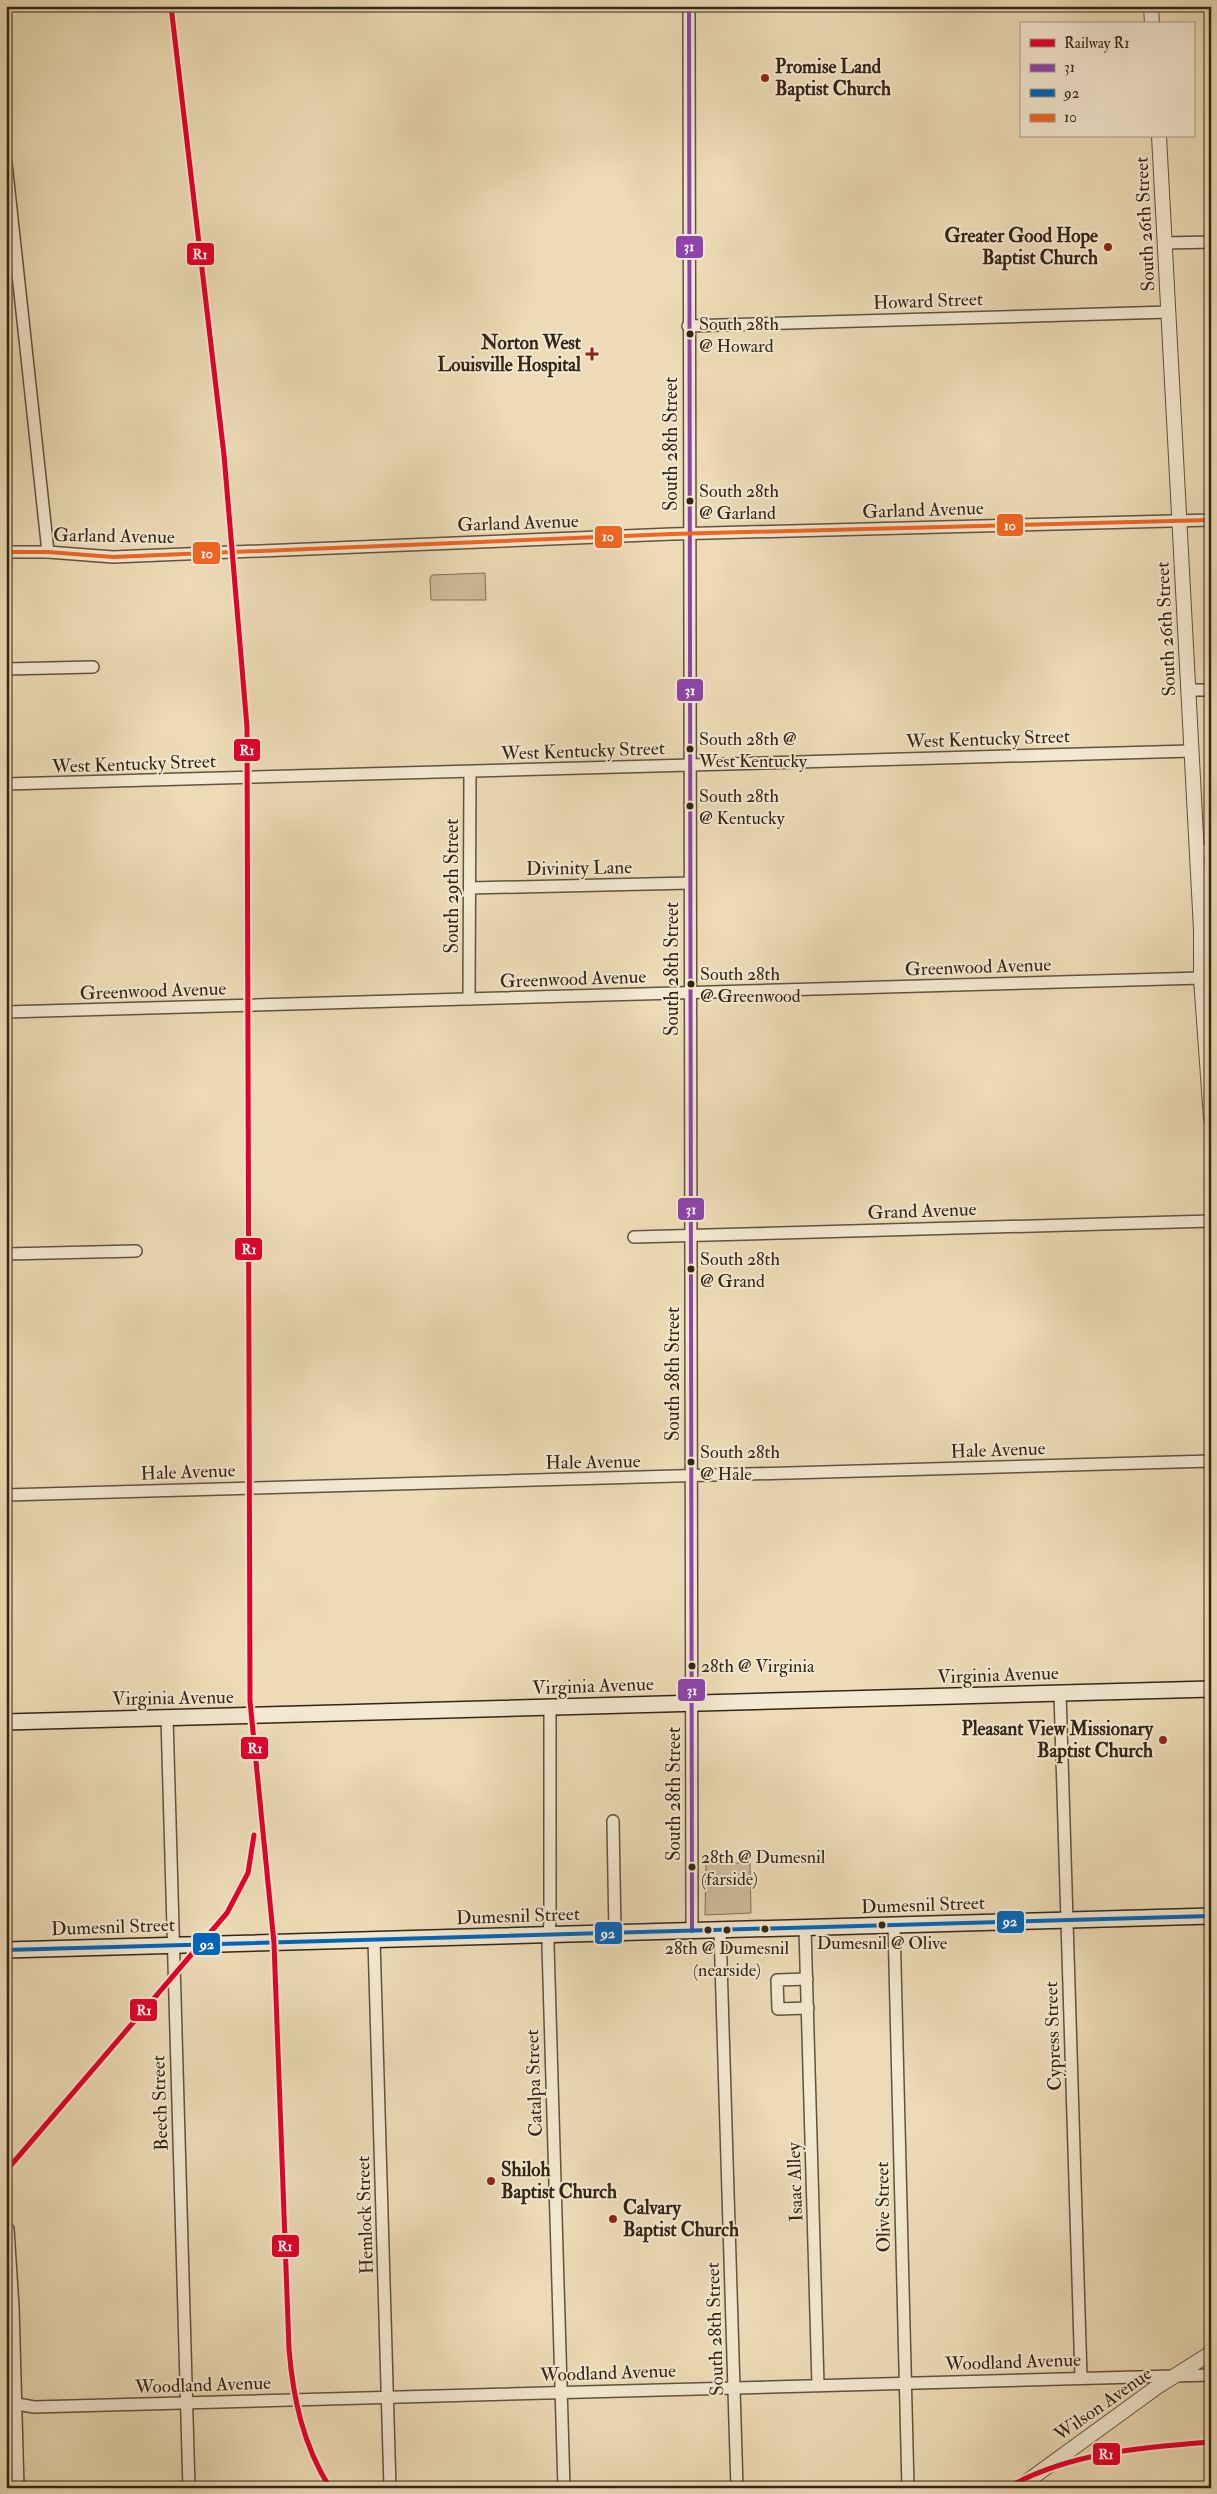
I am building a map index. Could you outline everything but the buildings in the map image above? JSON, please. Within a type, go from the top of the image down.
[{"type":"main road","name":"Virginia Avenue","points":[[6,1722],[1211,1689]]},
{"type":"main road","name":"Dumesnil Street","points":[[6,1950],[1211,1916]]},
{"type":"street","name":"South 28th Street","points":[[689,6],[692,1931]]},
{"type":"street","points":[[1151,6],[1152,22]]},
{"type":"street","name":"South 26th Street","points":[[1159,138],[1196,851],[1206,930],[1201,978],[1208,1010],[1211,1119]]},
{"type":"street","points":[[6,163],[48,552]]},
{"type":"street","points":[[1165,243],[1211,242]]},
{"type":"street","name":"Howard Street","points":[[688,326],[1169,312]]},
{"type":"street","name":"Garland Avenue","points":[[6,552],[139,556],[689,534],[1211,520]]},
{"type":"street","points":[[6,669],[93,667]]},
{"type":"street","points":[[1188,690],[1211,690]]},
{"type":"street","name":"West Kentucky Street","points":[[6,784],[1191,751]]},
{"type":"street","name":"South 29th Street","points":[[470,772],[470,999]]},
{"type":"street","points":[[1196,851],[1211,850]]},
{"type":"street","name":"Divinity Lane","points":[[470,888],[690,883]]},
{"type":"street","name":"Greenwood Avenue","points":[[6,1012],[1201,978]]},
{"type":"street","name":"Grand Avenue","points":[[634,1237],[1211,1221]]},
{"type":"street","points":[[6,1254],[136,1250]]},
{"type":"street","name":"Hale Avenue","points":[[6,1495],[691,1477],[1211,1460]]},
{"type":"street","name":"Cypress Street","points":[[1060,1693],[1080,2377]]},
{"type":"street","name":"Catalpa Street","points":[[550,1708],[549,1934],[564,2488]]},
{"type":"street","name":"Beech Street","points":[[167,1718],[189,2488]]},
{"type":"street","points":[[613,1821],[616,1933]]},
{"type":"street","name":"Olive Street","points":[[894,1926],[908,2488]]},
{"type":"street","name":"Isaac Alley","points":[[805,1928],[818,2385]]},
{"type":"street","name":"South 28th Street","points":[[720,1930],[737,2488]]},
{"type":"street","name":"Hemlock Street","points":[[374,1940],[390,2488]]},
{"type":"street","points":[[807,1979],[777,1980],[777,1990],[778,2009],[808,2008]]},
{"type":"street","points":[[8,2229],[11,2403],[18,2488]]},
{"type":"street","name":"Wilson Avenue","points":[[1018,2488],[1157,2387],[1179,2375],[1211,2352]]},
{"type":"street","name":"Woodland Avenue","points":[[11,2403],[34,2407],[1080,2377],[1211,2375]]},
{"type":"shaded area","points":[[485,573],[486,600],[431,600],[430,579],[432,575]]},
{"type":"shaded area","points":[[706,1863],[750,1863],[751,1913],[705,1915]]},
{"type":"rail line","name":"R1","points":[[171,6],[224,455],[247,727],[250,1701],[274,1943],[289,2349],[293,2385],[306,2438],[330,2488]]},
{"type":"rail line","name":"R1","points":[[6,2171],[227,1913],[248,1873],[254,1835]]},
{"type":"rail line","name":"R1","points":[[1007,2488],[1030,2476],[1080,2459],[1159,2446],[1211,2442]]},
{"type":"transit line","name":"31","points":[[689,6],[692,1931]]},
{"type":"transit line","name":"10","points":[[6,552],[48,552],[113,557],[672,534],[1211,520]]},
{"type":"transit line","name":"92","points":[[6,1950],[1211,1916]]},
{"type":"place","name":"Promise Land Baptist Church","points":[[765,78]]},
{"type":"place","name":"Greater Good Hope Baptist Church","points":[[1108,247]]},
{"type":"place","name":"South 28th @ Howard","points":[[690,334]]},
{"type":"place","name":"Norton West Louisville Hospital","points":[[592,354]]},
{"type":"place","name":"South 28th @ Garland","points":[[690,501]]},
{"type":"place","name":"South 28th @ West Kentucky","points":[[690,749]]},
{"type":"place","name":"South 28th @ Kentucky","points":[[690,806]]},
{"type":"place","name":"South 28th @ Greenwood","points":[[691,984]]},
{"type":"place","name":"South 28th @ Grand","points":[[691,1269]]},
{"type":"place","name":"South 28th @ Hale","points":[[691,1462]]},
{"type":"place","name":"28th @ Virginia","points":[[692,1666]]},
{"type":"place","name":"Pleasant View Missionary Baptist Church","points":[[1163,1740]]},
{"type":"place","name":"28th @ Dumesnil (farside)","points":[[692,1867]]},
{"type":"place","name":"Dumesnil @ Olive","points":[[882,1925]]},
{"type":"place","name":"28th @ Dumesnil (nearside)","points":[[727,1930]]},
{"type":"place","name":"Shiloh Baptist Church","points":[[491,2181]]},
{"type":"place","name":"Calvary Baptist Church","points":[[613,2219]]}]
